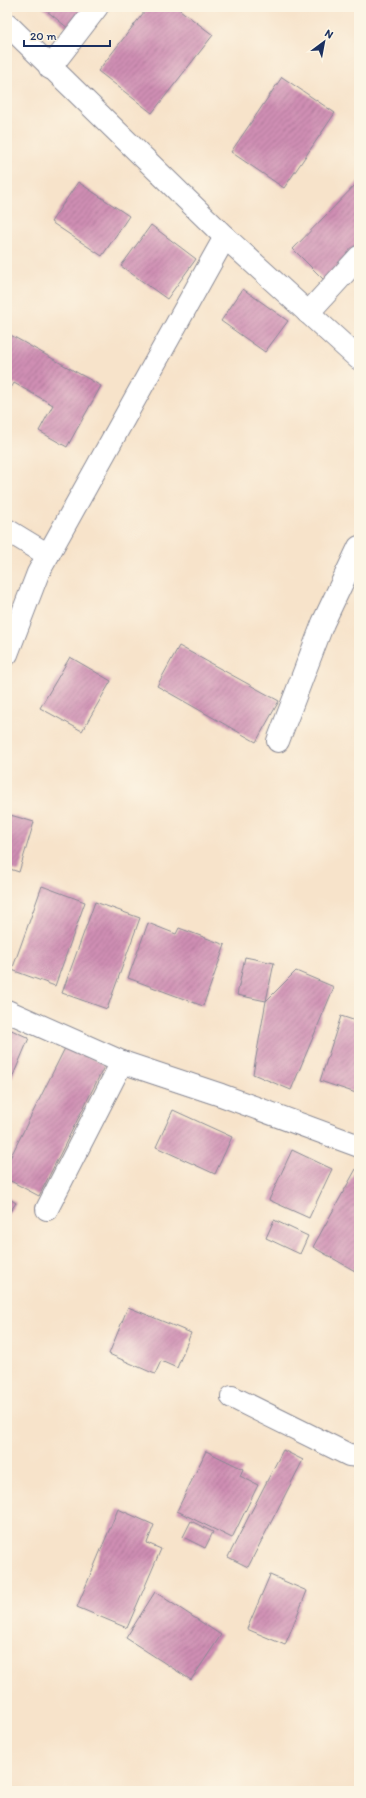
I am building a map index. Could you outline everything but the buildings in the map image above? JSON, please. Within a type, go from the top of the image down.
[{"type":"street","points":[[50,68],[97,7]]},
{"type":"street","points":[[7,24],[50,68],[225,237],[359,359]]},
{"type":"street","points":[[7,654],[38,573],[225,237]]},
{"type":"street","points":[[308,313],[359,258]]},
{"type":"street","points":[[7,530],[48,555]]},
{"type":"street","points":[[278,741],[323,623],[359,547]]},
{"type":"street","points":[[7,1011],[122,1062],[221,1095],[359,1146]]},
{"type":"street","points":[[47,1209],[122,1062]]},
{"type":"street","points":[[232,1397],[350,1455],[359,1456]]}]
